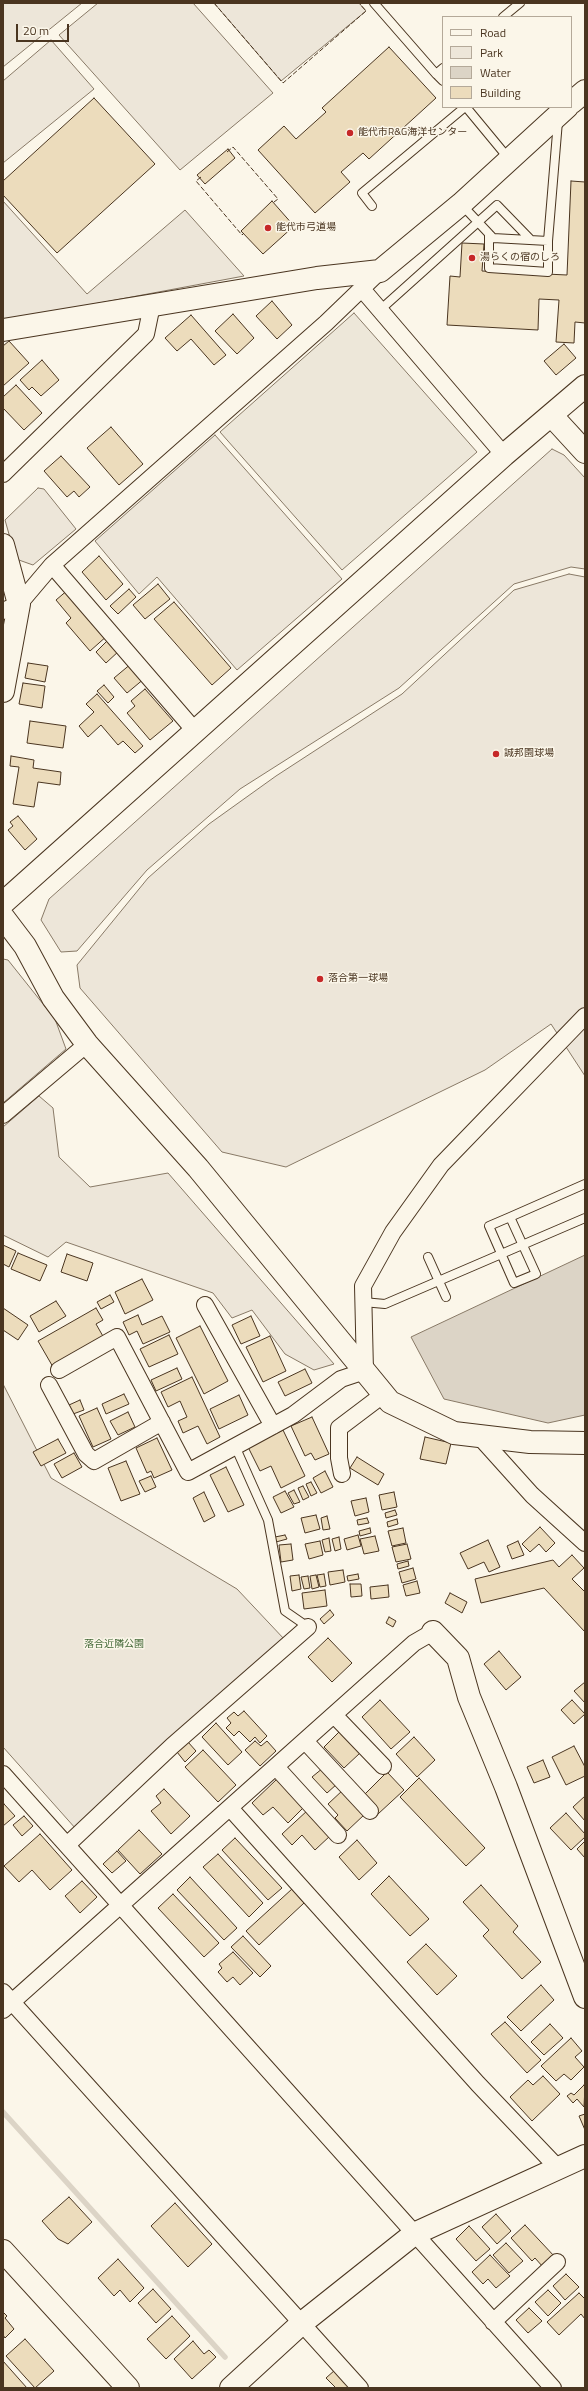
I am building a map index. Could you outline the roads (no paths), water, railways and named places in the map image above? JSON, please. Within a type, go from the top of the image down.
[{"type":"street","points":[[572,102],[585,91]]},
{"type":"street","points":[[11,607],[52,565],[326,323],[380,271],[461,204],[565,108]]},
{"type":"street","points":[[3,330],[317,278],[380,271]]},
{"type":"street","points":[[362,288],[504,455]]},
{"type":"street","points":[[3,474],[146,334],[152,305]]},
{"type":"street","points":[[3,903],[504,455],[552,416],[585,386]]},
{"type":"street","points":[[552,416],[585,452]]},
{"type":"street","points":[[3,545],[11,607],[3,691]]},
{"type":"street","points":[[52,565],[196,732]]},
{"type":"street","points":[[3,917],[25,946],[53,998],[87,1044],[198,1168],[390,1402],[454,1433],[530,1442],[585,1443]]},
{"type":"street","points":[[365,1370],[363,1286],[393,1232],[441,1164],[585,1016]]},
{"type":"street","points":[[3,1115],[87,1044]]},
{"type":"street","points":[[205,1305],[273,1426]]},
{"type":"street","points":[[59,1370],[117,1337],[188,1472],[273,1426],[341,1379],[365,1370]]},
{"type":"street","points":[[49,1385],[86,1454],[94,1461],[162,1422]]},
{"type":"street","points":[[342,1474],[339,1458],[339,1428],[384,1394]]},
{"type":"street","points":[[478,1435],[532,1495],[585,1543]]},
{"type":"street","points":[[67,1845],[172,1746],[308,1627]]},
{"type":"street","points":[[360,2388],[6,2001],[121,1907],[414,1643],[433,1632],[458,1658],[469,1696],[506,1787],[585,1997]]},
{"type":"street","points":[[334,1715],[383,1766]]},
{"type":"street","points":[[305,1741],[370,1811]]},
{"type":"street","points":[[276,1767],[338,1835]]},
{"type":"street","points":[[3,1774],[553,2388]]},
{"type":"street","points":[[230,1808],[478,2084],[558,2168]]},
{"type":"street","points":[[231,2388],[302,2323],[414,2234],[585,2156]]},
{"type":"street","points":[[3,2251],[128,2388]]},
{"type":"street","points":[[493,2322],[557,2262]]},
{"type":"lane","points":[[374,3],[442,80]]},
{"type":"lane","points":[[504,16],[520,3]]},
{"type":"lane","points":[[436,74],[442,69]]},
{"type":"lane","points":[[372,206],[362,193],[465,108]]},
{"type":"lane","points":[[467,108],[510,159]]},
{"type":"lane","points":[[489,234],[489,268],[548,272],[548,241],[565,108]]},
{"type":"lane","points":[[461,204],[493,238],[548,241]]},
{"type":"lane","points":[[380,310],[497,205],[531,240]]},
{"type":"lane","points":[[510,1217],[536,1274],[514,1283],[489,1226],[585,1184]]},
{"type":"lane","points":[[363,1302],[385,1304],[585,1218]]},
{"type":"lane","points":[[428,1257],[446,1297]]},
{"type":"lane","points":[[235,1446],[268,1520],[285,1611],[308,1627]]},
{"type":"water","points":[[585,1255],[585,1415],[548,1423],[444,1399],[411,1337]]},
{"type":"waterway","points":[[3,2112],[225,2357]]},
{"type":"place","name":"能代市R&G海洋センター","points":[[350,133]]},
{"type":"place","name":"能代市弓道場","points":[[268,228]]},
{"type":"place","name":"湯らくの宿のしろ","points":[[472,258]]},
{"type":"place","name":"誠邦園球場","points":[[496,754]]},
{"type":"place","name":"落合第一球場","points":[[320,979]]},
{"type":"park label","name":"落合近隣公園","points":[[114,1645]]}]
